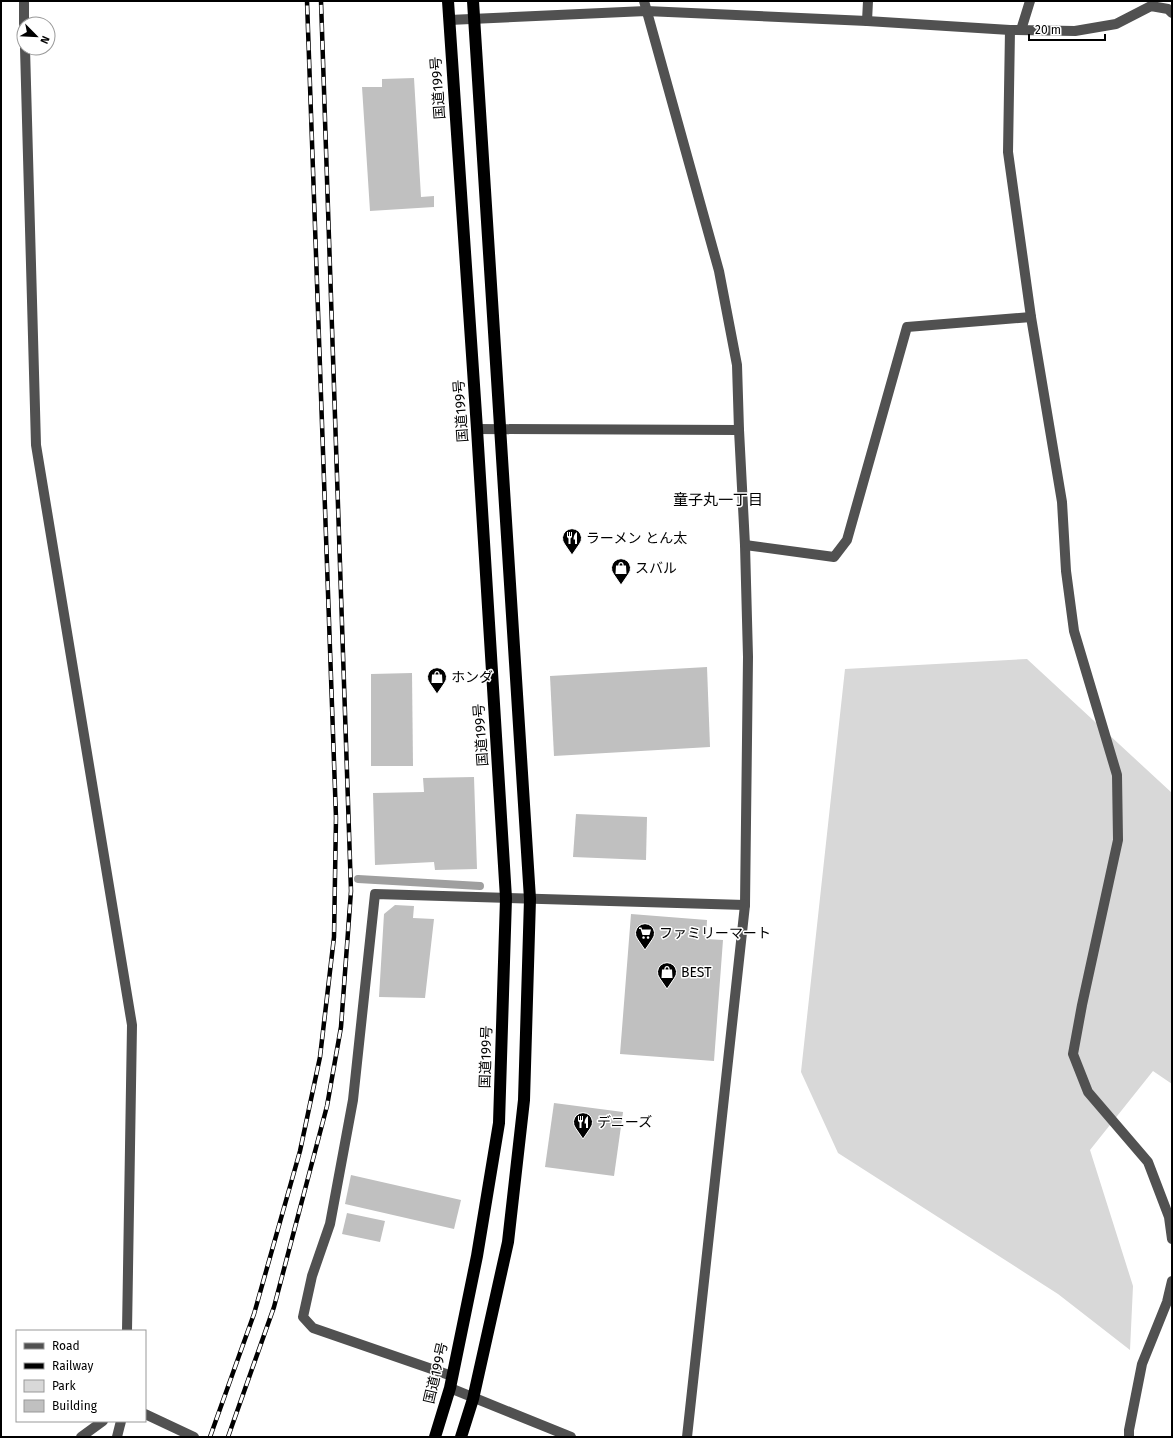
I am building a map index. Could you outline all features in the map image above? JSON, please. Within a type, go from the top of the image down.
[{"type":"highway","name":"国道199号","points":[[435,1437],[450,1388],[477,1256],[499,1123],[506,898],[477,429],[448,1]]},
{"type":"highway","points":[[461,1437],[474,1398],[508,1242],[524,1100],[530,899],[473,1]]},
{"type":"street","points":[[24,1],[24,16]]},
{"type":"street","points":[[867,21],[868,1]]},
{"type":"street","points":[[1021,30],[1030,1]]},
{"type":"street","points":[[449,20],[645,6],[1010,30],[1075,31],[1116,24],[1151,6],[1168,9],[1172,13]]},
{"type":"street","points":[[645,6],[719,271],[737,365],[745,544],[748,657],[745,905],[687,1437]]},
{"type":"street","points":[[1010,30],[1008,152],[1031,317],[1062,502],[1066,571],[1074,631],[1117,775],[1118,840],[1082,1005],[1073,1054],[1088,1092],[1148,1162],[1169,1217],[1172,1239]]},
{"type":"street","points":[[25,56],[36,445],[132,1025],[127,1330]]},
{"type":"street","points":[[745,544],[834,557],[847,540],[907,326],[1031,317]]},
{"type":"street","points":[[477,429],[739,430]]},
{"type":"street","points":[[452,1376],[313,1328],[303,1317],[312,1276],[330,1224],[353,1100],[375,894],[745,905]]},
{"type":"street","points":[[1129,1437],[1129,1430],[1142,1364],[1167,1302],[1172,1281]]},
{"type":"street","points":[[450,1388],[571,1437]]},
{"type":"street","points":[[146,1414],[194,1437]]},
{"type":"street","points":[[82,1437],[102,1422]]},
{"type":"street","points":[[117,1437],[121,1422]]},
{"type":"green space","points":[[1027,659],[1172,793],[1172,1084],[1153,1071],[1090,1150],[1133,1286],[1130,1350],[1058,1294],[838,1153],[801,1072],[845,669]]},
{"type":"building","points":[[414,78],[421,197],[434,196],[434,207],[370,211],[362,87],[382,87],[382,79]]},
{"type":"building","points":[[707,667],[710,747],[554,756],[550,676]]},
{"type":"building","points":[[412,673],[413,766],[371,766],[371,674]]},
{"type":"building","points":[[474,777],[477,869],[435,870],[434,862],[375,865],[373,793],[424,792],[423,778]]},
{"type":"building","points":[[576,814],[647,817],[646,860],[573,857]]},
{"type":"building","points":[[395,905],[414,906],[413,918],[434,919],[425,998],[379,997],[384,914]]},
{"type":"building","points":[[631,914],[707,920],[706,939],[723,940],[714,1061],[620,1054]]},
{"type":"building","points":[[554,1103],[623,1112],[614,1176],[545,1167]]},
{"type":"building","points":[[351,1175],[461,1200],[454,1229],[345,1204]]},
{"type":"building","points":[[347,1213],[385,1221],[380,1242],[342,1234]]},
{"type":"waterway","points":[[358,879],[480,886]]},
{"type":"railway","points":[[210,1437],[254,1314],[300,1151],[320,1057],[334,937],[336,818],[307,1]]},
{"type":"railway","points":[[228,1437],[274,1307],[327,1106],[341,1027],[351,891],[321,1]]},
{"type":"place","name":"ラーメン とん太","points":[[572,555]]},
{"type":"place","name":"スバル","points":[[621,585]]},
{"type":"place","name":"ホンダ","points":[[437,694]]},
{"type":"place","name":"ファミリーマート","points":[[645,950]]},
{"type":"place","name":"BEST","points":[[667,989]]},
{"type":"place","name":"デニーズ","points":[[583,1139]]},
{"type":"district","name":"童子丸一丁目","points":[[718,500]]}]
